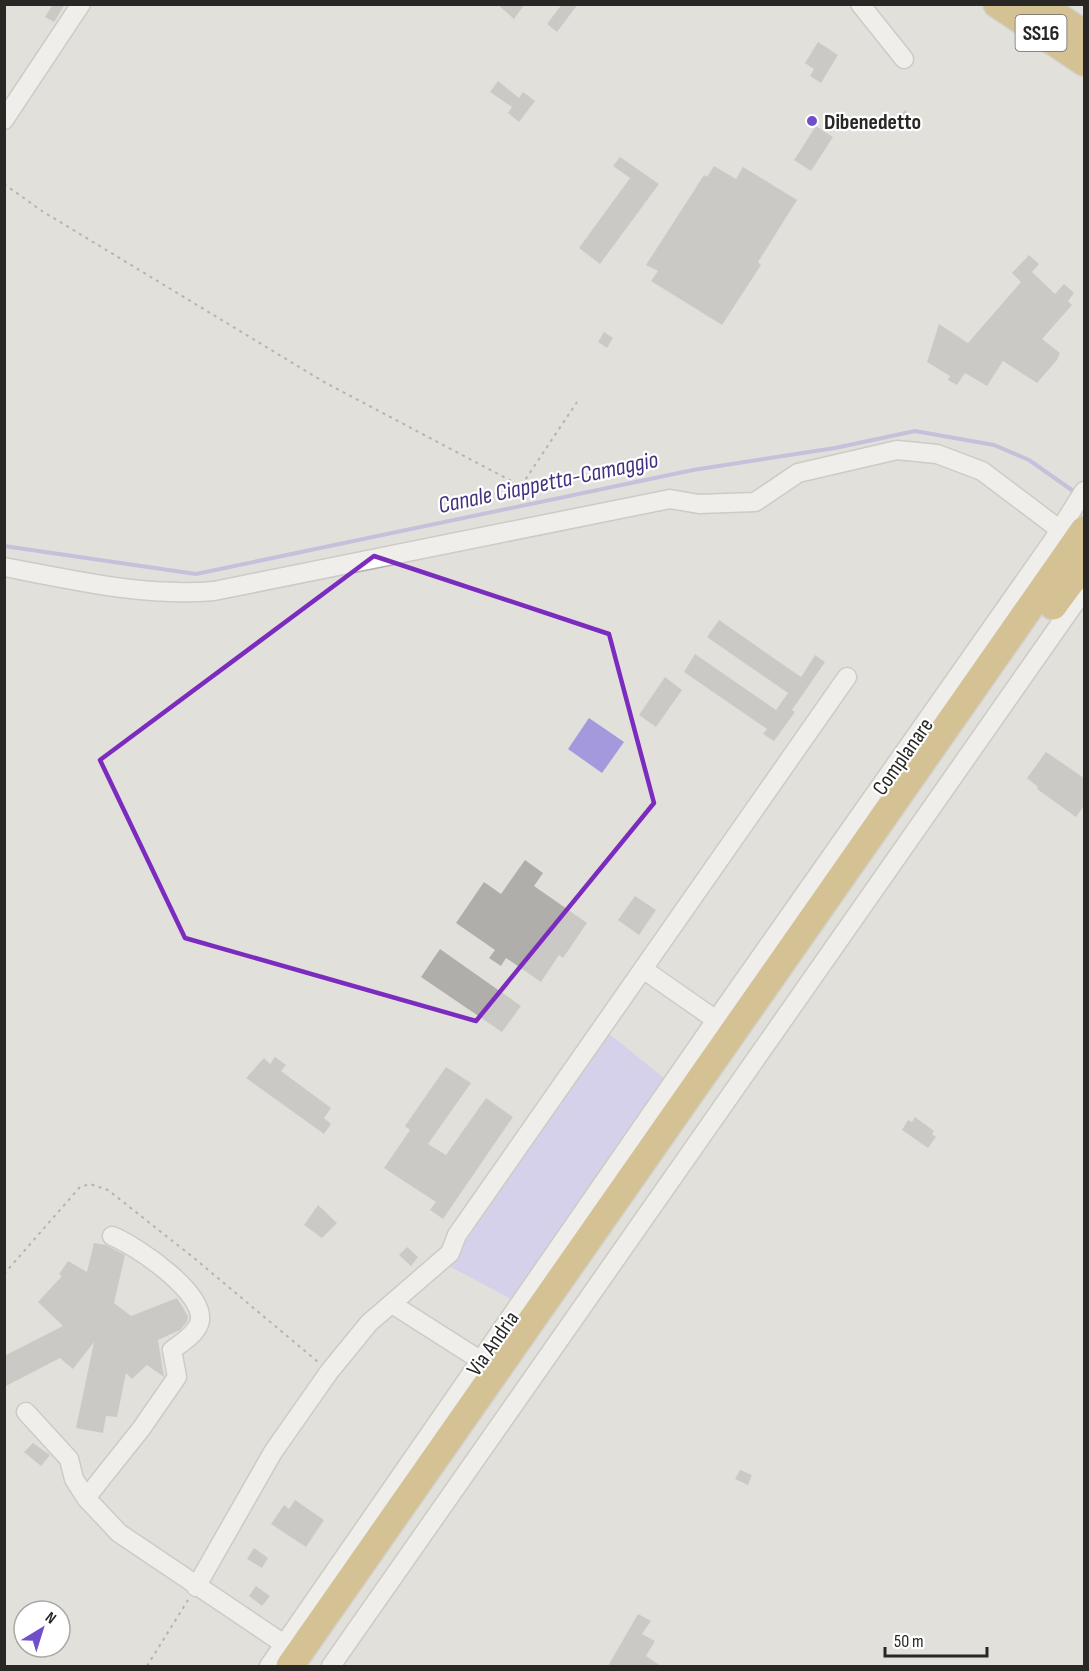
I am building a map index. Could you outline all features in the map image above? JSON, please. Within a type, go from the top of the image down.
[{"type":"highway","name":"SS16","points":[[997,4],[1084,62]]},
{"type":"highway","name":"SS16","points":[[1039,4],[1084,34]]},
{"type":"highway","points":[[287,1655],[1072,529]]},
{"type":"highway","points":[[311,1666],[1027,641],[1084,564]]},
{"type":"street","points":[[4,120],[81,4]]},
{"type":"street","points":[[860,4],[904,58]]},
{"type":"street","points":[[4,567],[127,590],[177,594],[214,591],[670,499],[699,504],[755,501],[798,473],[897,450],[937,454],[982,471],[1072,529]]},
{"type":"street","name":"Complanare","points":[[716,1020],[1072,529],[1081,496]]},
{"type":"street","points":[[331,1666],[1084,590]]},
{"type":"street","points":[[196,1587],[279,1443],[329,1372],[369,1323],[450,1253],[457,1234],[846,677]]},
{"type":"street","points":[[643,969],[716,1020]]},
{"type":"street","name":"Via Andria","points":[[269,1666],[287,1655],[480,1360],[716,1020]]},
{"type":"street","points":[[86,1498],[141,1429],[177,1377],[172,1350],[193,1334],[200,1323],[198,1306],[187,1290],[131,1243],[112,1236]]},
{"type":"street","points":[[392,1304],[480,1360]]},
{"type":"street","points":[[26,1412],[69,1459],[74,1479],[86,1498],[119,1533],[287,1655]]},
{"type":"path","points":[[4,184],[42,211],[324,382],[521,486],[577,402]]},
{"type":"path","points":[[147,1666],[196,1587]]},
{"type":"highlighted area","points":[[374,556],[609,634],[654,803],[476,1021],[185,938],[100,760]]},
{"type":"shaded area","points":[[589,718],[624,742],[602,773],[568,749]]},
{"type":"shaded area","points":[[607,1032],[664,1078],[511,1299],[449,1266]]},
{"type":"building","points":[[53,4],[65,4],[54,22],[45,17]]},
{"type":"building","points":[[497,4],[525,4],[514,19]]},
{"type":"building","points":[[562,4],[578,4],[557,32],[547,24]]},
{"type":"building","points":[[818,42],[838,55],[821,83],[810,76],[814,69],[805,63]]},
{"type":"building","points":[[498,81],[519,98],[523,92],[535,101],[519,122],[508,113],[512,107],[490,92]]},
{"type":"building","points":[[905,110],[914,119],[904,129],[896,120]]},
{"type":"building","points":[[816,126],[833,137],[811,171],[794,160]]},
{"type":"building","points":[[620,157],[659,184],[600,264],[579,248],[630,178],[613,166]]},
{"type":"building","points":[[714,166],[736,179],[743,167],[797,200],[758,262],[761,265],[722,325],[651,281],[658,271],[646,265],[704,175],[707,177]]},
{"type":"building","points":[[1029,255],[1039,264],[1032,272],[1055,294],[1064,284],[1074,293],[1068,301],[1072,305],[1042,339],[1060,353],[1057,360],[1037,383],[1003,361],[987,386],[965,373],[957,385],[948,380],[950,376],[927,362],[939,324],[968,343],[1021,282],[1012,273]]},
{"type":"building","points":[[604,332],[613,338],[607,348],[598,342]]},
{"type":"building","points":[[719,620],[801,677],[815,655],[825,662],[792,710],[795,712],[774,741],[763,734],[767,729],[684,672],[695,654],[776,710],[788,693],[707,637]]},
{"type":"building","points":[[665,677],[682,690],[656,727],[639,715]]},
{"type":"building","points":[[1046,752],[1084,778],[1084,806],[1076,817],[1037,789],[1038,787],[1027,778]]},
{"type":"building","points":[[525,860],[543,873],[534,886],[587,923],[563,958],[559,955],[541,982],[506,958],[501,966],[489,958],[495,950],[456,923],[484,882],[501,894]]},
{"type":"building","points":[[635,896],[656,910],[639,935],[618,920]]},
{"type":"building","points":[[440,949],[521,1006],[502,1032],[421,977]]},
{"type":"building","points":[[275,1057],[286,1065],[281,1071],[331,1108],[324,1118],[331,1124],[324,1134],[246,1078],[264,1058],[270,1064]]},
{"type":"building","points":[[446,1067],[471,1083],[428,1144],[446,1155],[486,1098],[513,1117],[443,1219],[430,1210],[436,1202],[384,1168],[410,1130],[405,1126]]},
{"type":"building","points":[[915,1117],[934,1131],[932,1134],[936,1137],[928,1148],[902,1130],[908,1120],[912,1122]]},
{"type":"building","points":[[318,1205],[337,1223],[322,1238],[304,1225]]},
{"type":"building","points":[[94,1243],[106,1245],[125,1255],[114,1303],[131,1316],[177,1298],[188,1316],[187,1322],[180,1330],[158,1340],[164,1377],[147,1365],[132,1379],[126,1373],[117,1417],[106,1416],[103,1433],[76,1428],[94,1342],[73,1369],[60,1358],[4,1387],[4,1356],[63,1326],[38,1302],[62,1276],[59,1274],[68,1261],[87,1272]]},
{"type":"building","points":[[407,1247],[418,1257],[411,1266],[399,1255]]},
{"type":"building","points":[[33,1443],[50,1455],[41,1466],[24,1452]]},
{"type":"building","points":[[740,1470],[752,1475],[748,1485],[735,1479]]},
{"type":"building","points":[[295,1500],[324,1520],[306,1547],[271,1524],[284,1505],[289,1509]]},
{"type":"building","points":[[254,1548],[268,1558],[262,1568],[247,1559]]},
{"type":"building","points":[[256,1586],[270,1596],[262,1606],[249,1596]]},
{"type":"building","points":[[638,1614],[651,1621],[642,1634],[655,1641],[646,1656],[661,1666],[608,1666]]},
{"type":"waterway","name":"Canale Ciappetta-Camaggio","points":[[4,546],[196,574],[693,470],[835,448],[915,431],[994,445],[1029,460],[1076,493]]},
{"type":"place","name":"Dibenedetto","points":[[812,121]]}]
